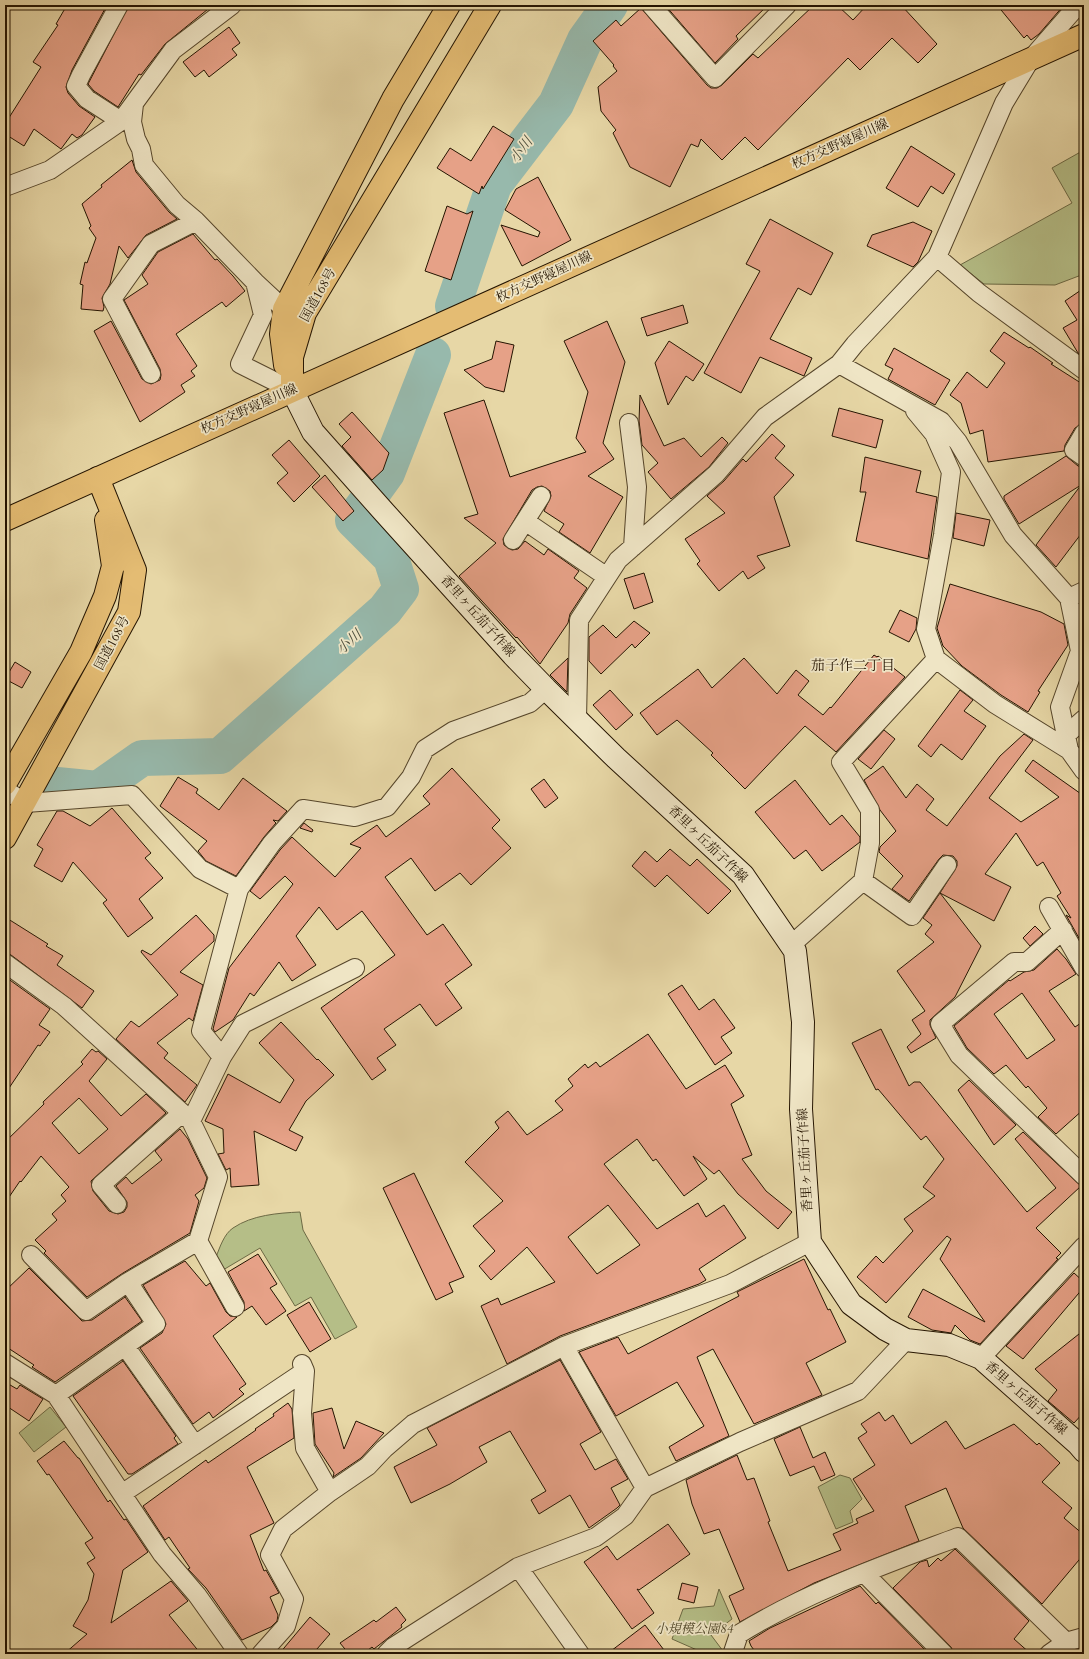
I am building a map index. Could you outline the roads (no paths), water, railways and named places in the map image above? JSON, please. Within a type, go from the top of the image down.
[{"type":"main road","name":"国道168号","points":[[292,390],[283,357],[281,334],[284,309],[393,98],[449,5]]},
{"type":"main road","name":"国道168号","points":[[292,390],[292,357],[305,313],[490,5]]},
{"type":"main road","name":"枚方交野寝屋川線","points":[[5,520],[1084,35]]},
{"type":"main road","name":"国道168号","points":[[5,784],[81,652],[105,596],[113,566],[98,478]]},
{"type":"main road","name":"国道168号","points":[[5,838],[26,803],[129,612],[135,570],[98,478]]},
{"type":"street","points":[[120,5],[76,86],[87,99],[121,121]]},
{"type":"street","points":[[5,187],[50,170],[121,121],[173,50],[232,5]]},
{"type":"street","points":[[651,5],[715,78],[787,5]]},
{"type":"street","points":[[577,720],[579,620],[618,560],[716,474],[765,417],[839,364],[854,344],[937,257],[1004,103],[1030,60],[1078,5]]},
{"type":"street","points":[[134,104],[132,122],[136,139],[141,149],[144,165],[177,205],[196,221],[255,282],[284,309]]},
{"type":"street","points":[[151,374],[112,299],[151,244],[196,221]]},
{"type":"street","points":[[937,257],[979,293],[1080,363]]},
{"type":"street","points":[[255,282],[263,315],[240,364],[292,390]]},
{"type":"street","points":[[839,364],[941,421],[954,437],[1013,535],[1076,594],[1080,651],[1060,708],[1068,742],[1084,771]]},
{"type":"street","name":"香里ヶ丘茄子作線","points":[[292,390],[313,432],[384,512],[513,655],[546,689],[577,720],[743,875],[795,951],[803,1022],[801,1109],[810,1242],[851,1304],[885,1329],[906,1340],[949,1345],[981,1358],[1084,1451]]},
{"type":"street","points":[[908,403],[934,434],[951,472],[940,555],[926,629],[936,659],[995,704],[1068,742]]},
{"type":"street","points":[[629,423],[637,486],[633,547]]},
{"type":"street","points":[[1084,433],[1074,450],[1084,457]]},
{"type":"street","points":[[513,540],[541,496]]},
{"type":"street","points":[[525,521],[607,577]]},
{"type":"street","points":[[791,945],[863,881],[870,843],[870,810],[842,762],[936,659]]},
{"type":"street","points":[[222,1057],[201,1030],[238,889],[272,843],[304,810],[354,817],[387,807],[411,777],[425,749],[453,731],[530,703],[546,689]]},
{"type":"street","points":[[1068,742],[1084,718]]},
{"type":"street","points":[[5,790],[26,803],[132,795],[200,869],[238,889]]},
{"type":"street","points":[[863,881],[912,916],[947,865]]},
{"type":"street","points":[[1049,906],[1084,968]]},
{"type":"street","points":[[1063,930],[1027,962],[1014,962],[940,1024],[959,1055],[1084,1176]]},
{"type":"street","points":[[5,964],[64,1006],[187,1117],[218,1177],[198,1241],[128,1282],[86,1311],[31,1255]]},
{"type":"street","points":[[117,1204],[101,1185],[187,1117],[243,1024],[355,968]]},
{"type":"street","points":[[198,1241],[235,1307]]},
{"type":"street","points":[[266,1652],[286,1626],[294,1599],[270,1555],[284,1529],[330,1492],[368,1466],[384,1449],[413,1424],[564,1346],[730,1284],[810,1242]]},
{"type":"street","points":[[981,1358],[1084,1246]]},
{"type":"street","points":[[56,1395],[156,1324],[128,1282]]},
{"type":"street","points":[[392,1652],[518,1567],[596,1537],[625,1516],[645,1488],[740,1442],[858,1391],[906,1340]]},
{"type":"street","points":[[125,1346],[195,1445]]},
{"type":"street","points":[[564,1346],[645,1488]]},
{"type":"street","points":[[5,1364],[56,1395],[123,1493],[162,1554],[197,1595],[239,1654]]},
{"type":"street","points":[[123,1493],[195,1445],[303,1367],[302,1413],[305,1448],[330,1492]]},
{"type":"street","points":[[736,1654],[734,1652],[739,1634],[762,1620],[864,1572],[958,1537],[1066,1642]]},
{"type":"street","points":[[518,1567],[580,1654]]},
{"type":"street","points":[[864,1572],[944,1654]]},
{"type":"street","points":[[1049,1654],[1066,1642],[1084,1637]]},
{"type":"waterway","name":"小川","points":[[453,306],[494,185],[556,104],[585,40],[610,5]]},
{"type":"waterway","name":"小川","points":[[57,785],[98,789],[142,758],[220,756],[385,610],[401,589],[391,558],[353,520],[387,473],[433,355]]},
{"type":"district","name":"茄子作二丁目","points":[[853,665]]},
{"type":"park label","name":"小規模公園84","points":[[694,1629]]}]
